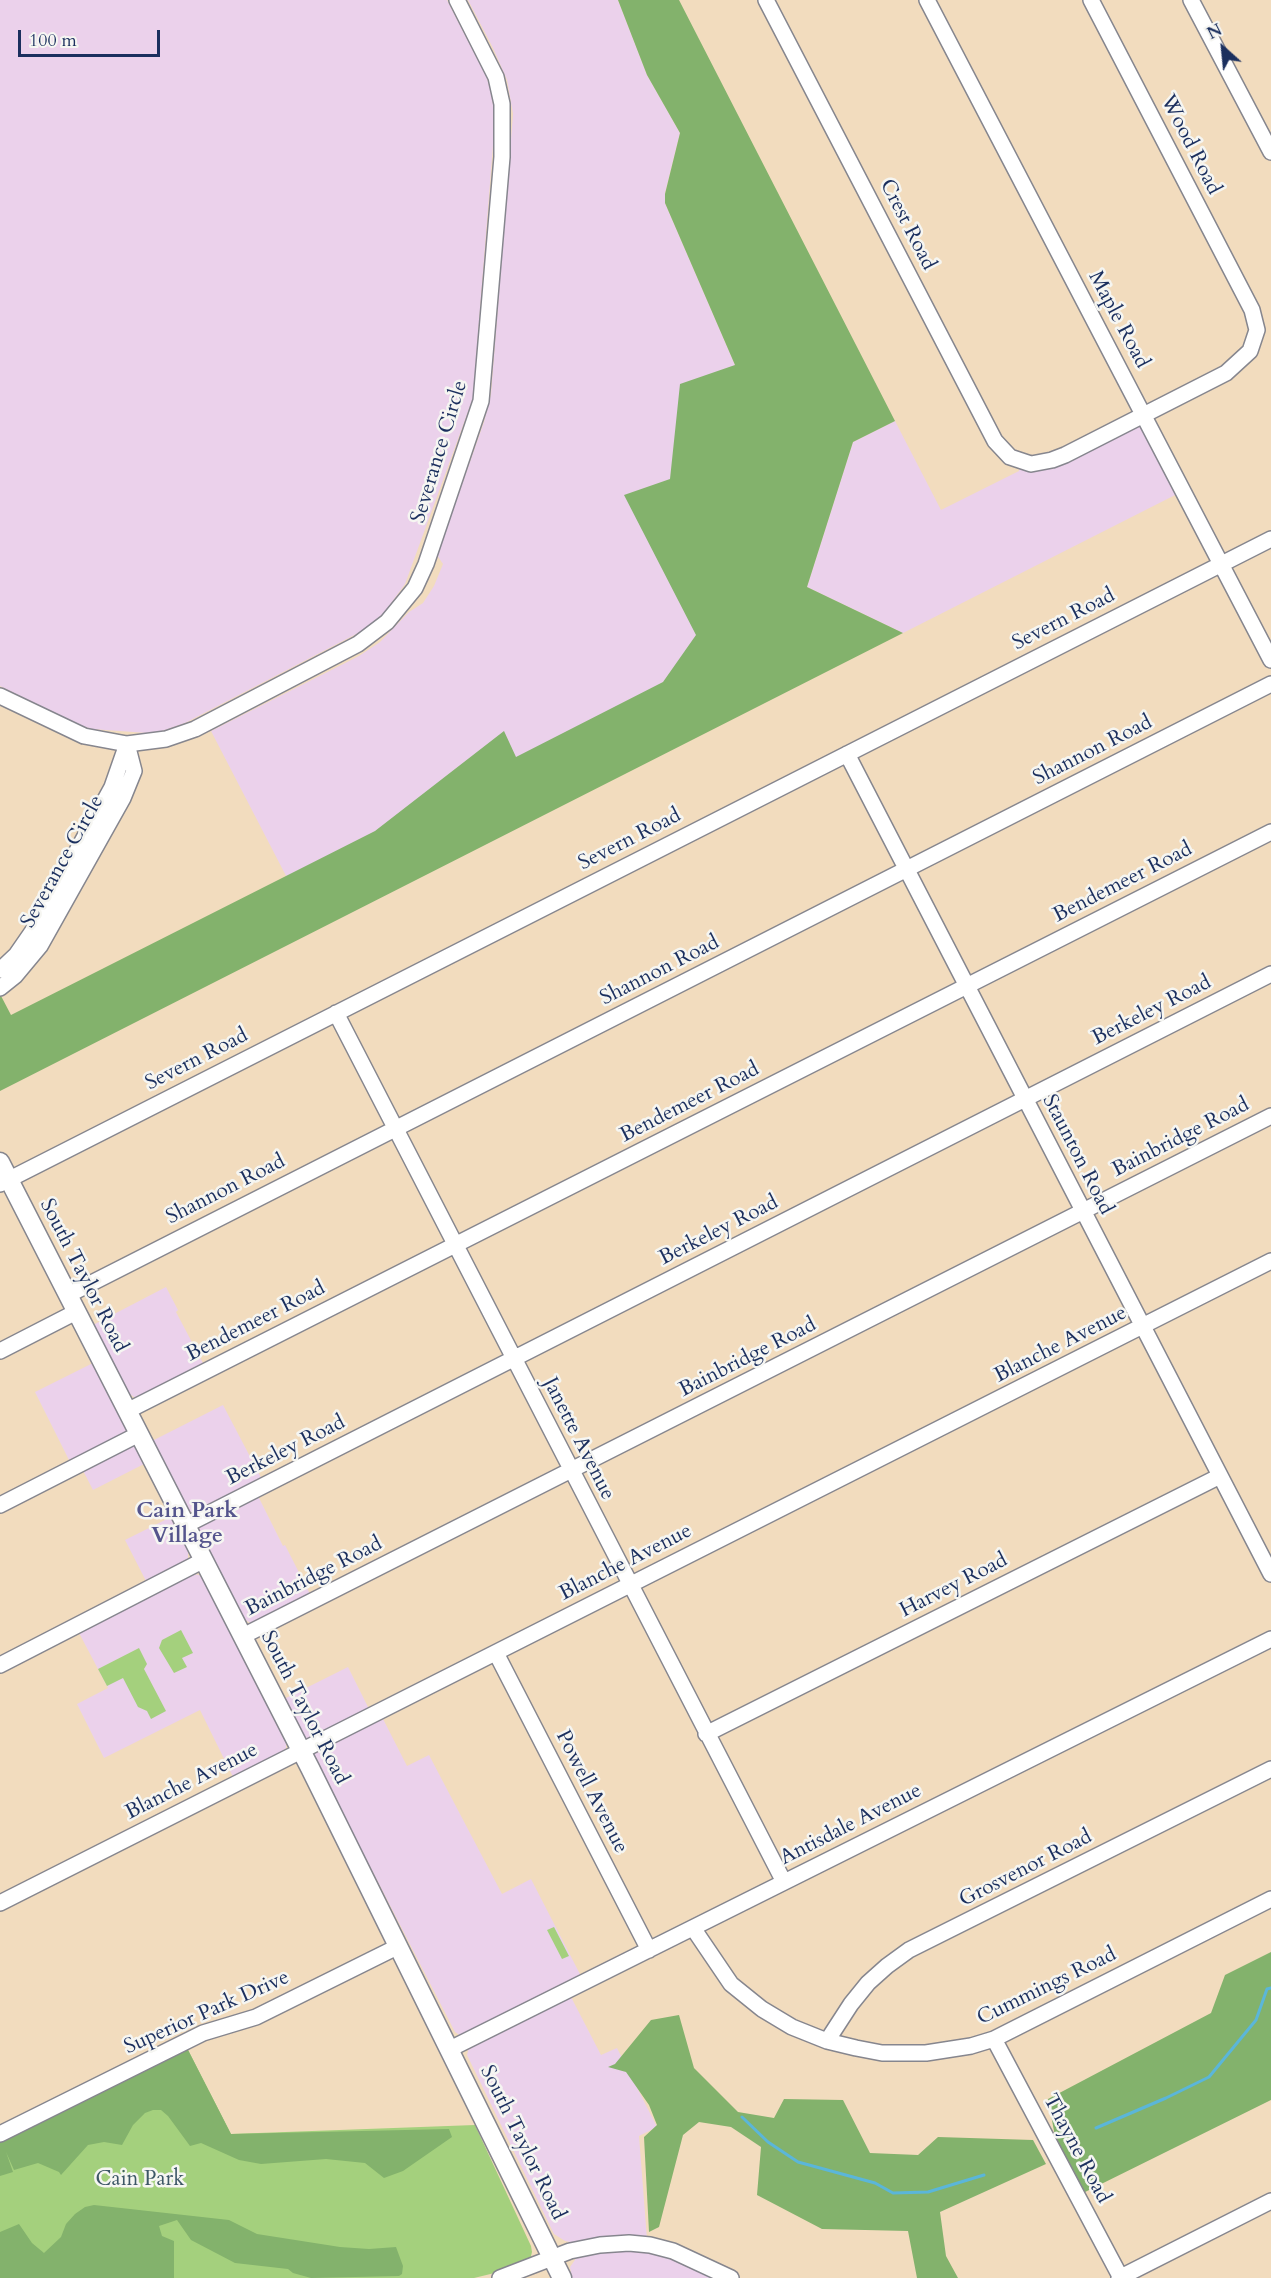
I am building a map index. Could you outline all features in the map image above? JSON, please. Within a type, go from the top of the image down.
[{"type":"main road","name":"South Taylor Road","points":[[0,1162],[4,1181],[68,1295],[301,1750],[562,2278]]},
{"type":"street","name":"Severance Circle","points":[[0,696],[84,736],[127,744],[166,739],[195,729],[358,644],[380,628],[416,588],[481,401],[502,141],[502,104],[496,77],[458,0]]},
{"type":"street","name":"Crest Road","points":[[766,0],[991,434],[1002,451],[1019,461],[1031,464],[1052,460],[1143,414]]},
{"type":"street","name":"Maple Road","points":[[927,0],[1271,660]]},
{"type":"street","name":"Wood Road","points":[[1091,0],[1252,310],[1257,330],[1250,351],[1226,373],[1143,414]]},
{"type":"street","points":[[1191,0],[1271,152]]},
{"type":"street","name":"Severn Road","points":[[4,1181],[1271,539]]},
{"type":"street","name":"Shannon Road","points":[[68,1295],[1271,684]]},
{"type":"street","name":"Severance Circle","points":[[0,970],[16,955],[34,929],[112,787],[127,744]]},
{"type":"street","name":"Severance Circle","points":[[0,988],[15,976],[40,946],[123,798],[134,771],[127,744]]},
{"type":"street","name":"Staunton Road","points":[[847,754],[1271,1574]]},
{"type":"street","name":"Bendemeer Road","points":[[127,1411],[1271,831]]},
{"type":"street","name":"Berkeley Road","points":[[186,1525],[1271,974]]},
{"type":"street","name":"Janette Avenue","points":[[336,1013],[570,1471],[784,1882]]},
{"type":"street","name":"Bainbridge Road","points":[[243,1636],[1271,1116]]},
{"type":"street","name":"Blanche Avenue","points":[[0,1903],[1270,1263]]},
{"type":"street","points":[[0,1351],[76,1312]]},
{"type":"street","points":[[0,1505],[139,1434]]},
{"type":"street","name":"Harvey Road","points":[[706,1734],[1220,1476]]},
{"type":"street","points":[[0,1665],[204,1560]]},
{"type":"street","name":"Antisdale Avenue","points":[[450,2049],[1271,1639]]},
{"type":"street","name":"Powell Avenue","points":[[496,1653],[649,1950]]},
{"type":"street","name":"Grosvenor Road","points":[[827,2041],[868,1983],[909,1950],[1271,1769]]},
{"type":"street","name":"Cummings Road","points":[[693,1928],[731,1983],[762,2009],[792,2027],[827,2041],[882,2053],[903,2054],[949,2050],[994,2039],[1271,1899]]},
{"type":"street","name":"Superior Park Drive","points":[[0,2134],[203,2032],[256,2018],[399,1946]]},
{"type":"street","name":"Thayne Road","points":[[994,2039],[1120,2278]]},
{"type":"street","points":[[1120,2278],[1271,2201]]},
{"type":"street","points":[[500,2278],[583,2248],[614,2243],[641,2244],[673,2251],[731,2278]]},
{"type":"shaded area","points":[[0,0],[447,0],[487,78],[492,97],[495,120],[473,398],[405,584],[384,613],[362,631],[185,723],[162,731],[147,733],[92,729],[79,725],[0,686]]},
{"type":"shaded area","points":[[468,0],[618,0],[647,75],[680,133],[665,193],[665,203],[770,446],[722,685],[298,899],[211,731],[359,656],[380,642],[409,612],[423,603],[434,586],[443,564],[437,555],[484,422],[491,394],[513,114],[507,80]]},
{"type":"shaded area","points":[[1143,414],[1183,491],[903,633],[807,587],[853,442],[895,421],[941,510],[1019,471],[1019,461],[1031,464]]},
{"type":"shaded area","points":[[166,1287],[178,1310],[176,1312],[204,1365],[141,1397],[134,1397],[127,1392],[93,1325]]},
{"type":"shaded area","points":[[93,1363],[144,1464],[93,1490],[76,1457],[69,1460],[35,1392]]},
{"type":"shaded area","points":[[223,1405],[267,1489],[257,1494],[311,1596],[252,1624],[244,1619],[152,1441]]},
{"type":"shaded area","points":[[171,1517],[188,1550],[188,1559],[147,1583],[125,1540]]},
{"type":"shaded area","points":[[192,1574],[199,1575],[203,1579],[286,1740],[286,1748],[282,1752],[233,1777],[200,1710],[104,1758],[77,1704],[108,1688],[78,1631]]},
{"type":"shaded area","points":[[348,1667],[369,1709],[381,1715],[407,1766],[429,1755],[502,1894],[531,1879],[582,1978],[461,2036],[455,2032],[284,1699]]},
{"type":"shaded area","points":[[570,1995],[601,2055],[617,2048],[657,2127],[639,2136],[647,2239],[575,2243],[565,2241],[554,2234],[467,2055],[469,2047]]},
{"type":"shaded area","points":[[625,2248],[655,2251],[717,2278],[572,2278],[570,2267],[577,2257]]},
{"type":"green space","points":[[618,0],[679,0],[895,421],[853,442],[807,587],[903,633],[0,1091],[0,994],[11,1015],[375,831],[504,731],[516,757],[663,682],[696,635],[624,495],[670,479],[680,384],[735,365],[665,203],[665,194],[680,133],[647,75]]},
{"type":"green space","points":[[181,1630],[193,1653],[182,1658],[187,1667],[174,1673],[159,1648],[162,1640]]},
{"type":"green space","points":[[139,1648],[147,1664],[144,1669],[166,1711],[151,1719],[147,1711],[138,1707],[123,1678],[107,1686],[98,1669]]},
{"type":"green space","points":[[554,1927],[569,1956],[562,1959],[547,1930]]},
{"type":"green space","points":[[1271,1952],[1271,2100],[1077,2196],[1060,2163],[1048,2099],[1211,2013],[1225,1975]]},
{"type":"green space","points":[[679,2015],[694,2068],[738,2112],[774,2118],[784,2099],[843,2100],[870,2153],[918,2155],[938,2137],[1033,2140],[1046,2164],[940,2212],[946,2256],[958,2278],[917,2278],[908,2231],[822,2229],[757,2195],[761,2147],[731,2127],[699,2122],[683,2135],[659,2227],[649,2232],[644,2137],[657,2125],[649,2105],[626,2072],[608,2067],[615,2064],[651,2020]]},
{"type":"green space","name":"Cain Park","points":[[186,2046],[231,2134],[475,2125],[531,2246],[530,2260],[511,2269],[474,2278],[0,2278],[0,2140]]},
{"type":"green space","points":[[186,2046],[231,2134],[449,2129],[452,2137],[403,2171],[384,2178],[365,2163],[326,2159],[261,2164],[239,2160],[201,2143],[190,2146],[168,2116],[161,2110],[153,2110],[145,2113],[133,2125],[122,2145],[104,2142],[88,2145],[61,2175],[38,2163],[14,2170],[6,2152],[13,2172],[0,2176],[0,2140]]},
{"type":"green space","points":[[94,2205],[229,2220],[257,2234],[340,2247],[369,2249],[396,2247],[403,2266],[402,2274],[399,2276],[311,2278],[293,2273],[288,2269],[235,2263],[191,2240],[177,2220],[159,2226],[162,2236],[174,2241],[174,2278],[0,2278],[0,2232],[19,2224],[32,2243],[44,2253],[61,2237],[66,2224],[75,2214],[85,2207]]},
{"type":"waterway","points":[[1096,2128],[1209,2077],[1256,2020],[1267,1989],[1271,1988]]},
{"type":"waterway","points":[[742,2117],[768,2142],[798,2162],[875,2183],[893,2193],[928,2192],[984,2175]]},
{"type":"district","name":"Cain Park Village","points":[[187,1524]]}]
